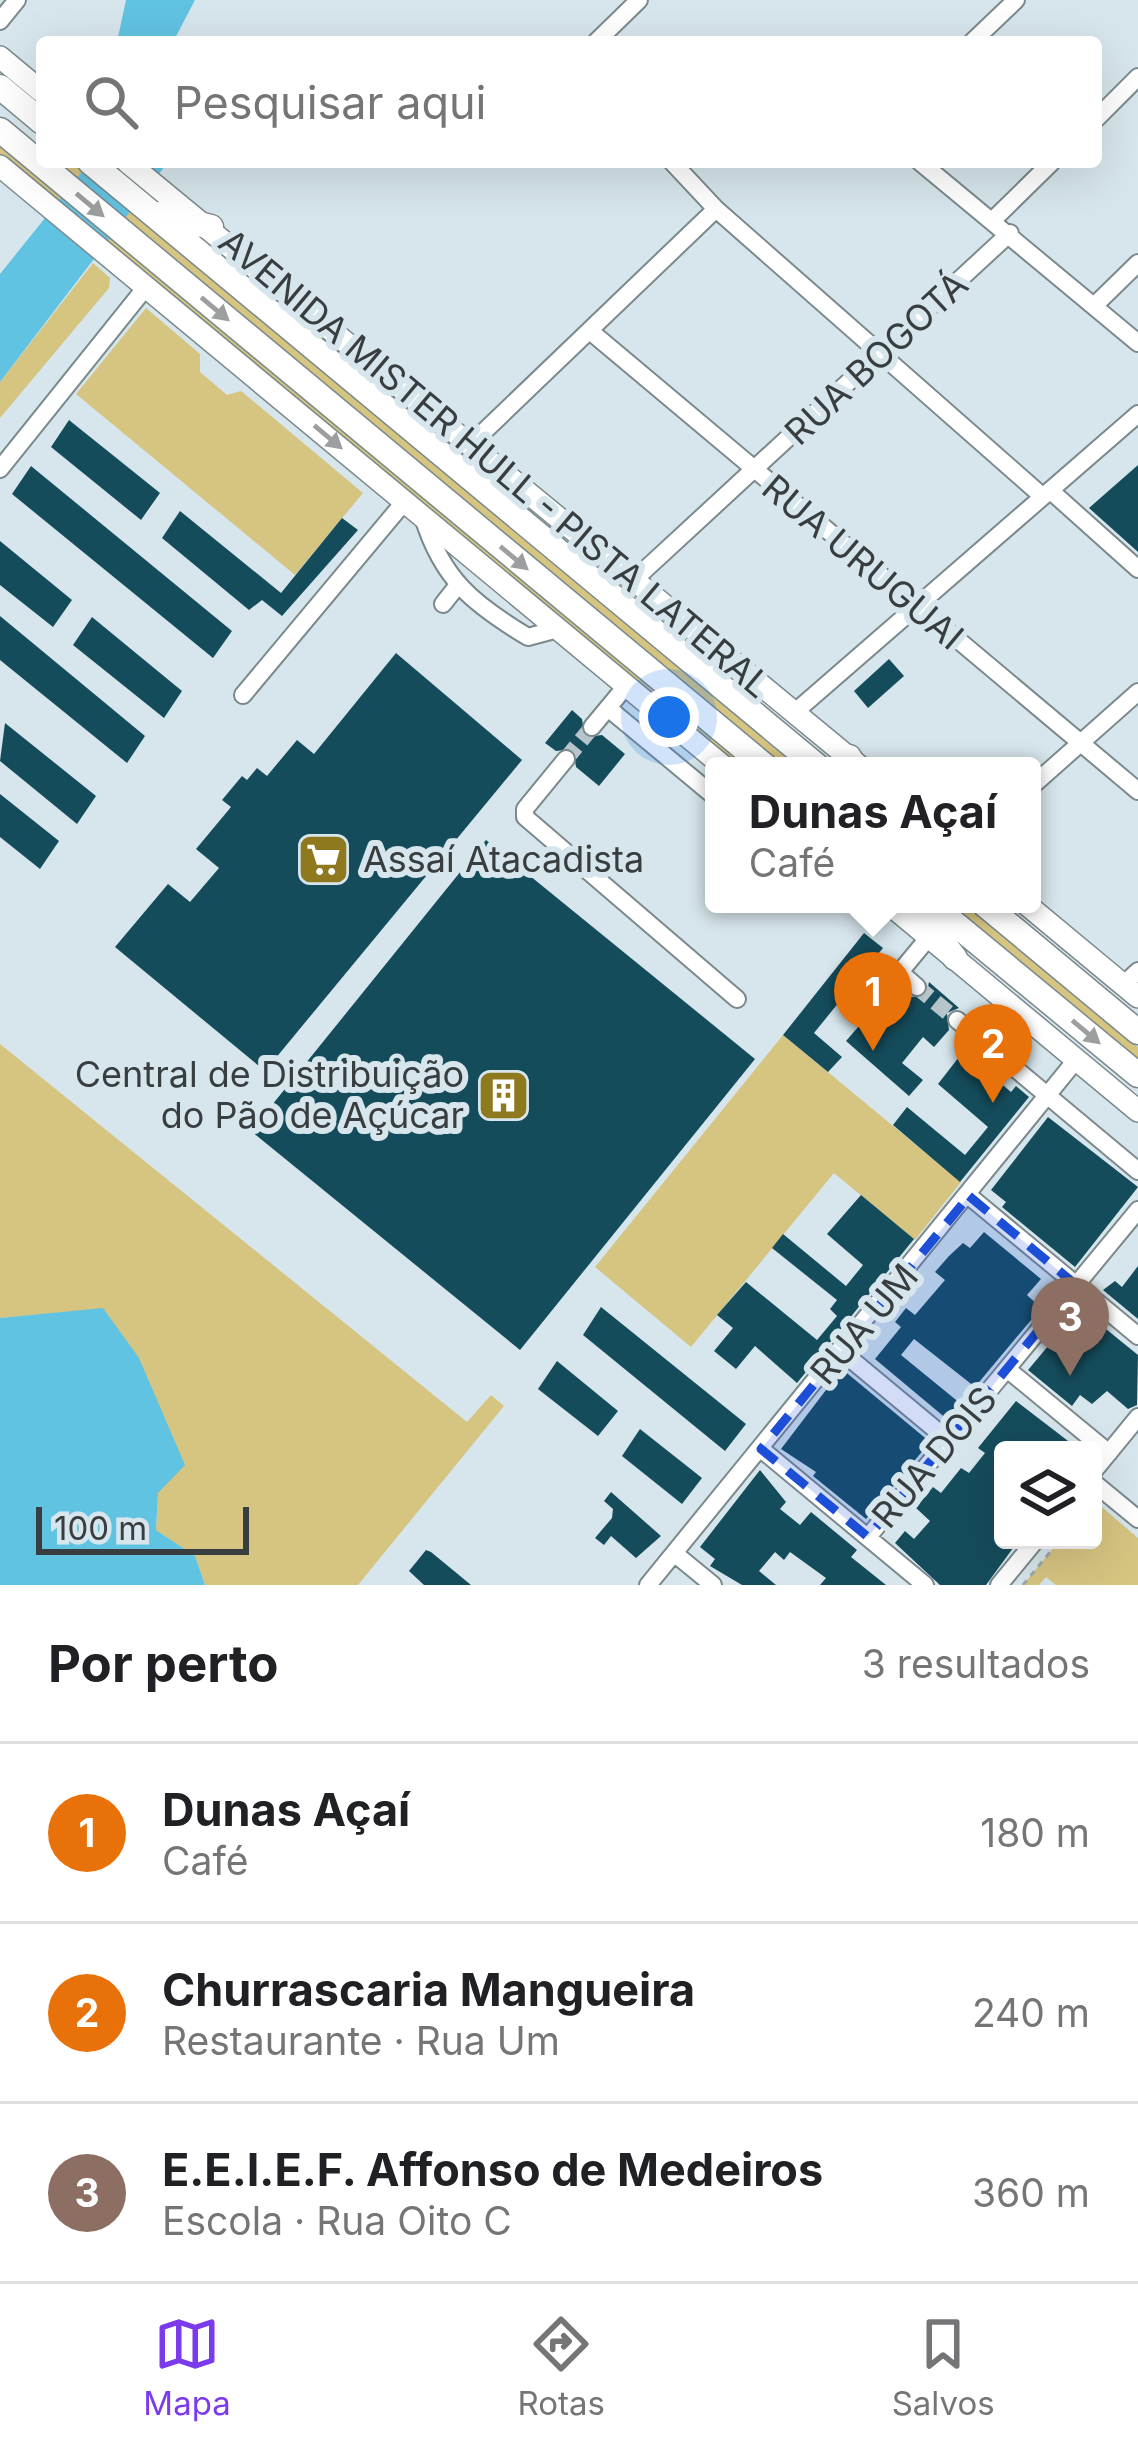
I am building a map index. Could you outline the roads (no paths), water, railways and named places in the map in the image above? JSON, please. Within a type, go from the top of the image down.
[{"type":"highway","points":[[0,87],[36,117]]},
{"type":"highway","points":[[0,130],[36,160]]},
{"type":"highway","points":[[46,168],[754,757]]},
{"type":"highway","points":[[97,168],[807,757]]},
{"type":"highway","points":[[150,212],[211,227]]},
{"type":"highway","points":[[920,913],[955,958]]},
{"type":"highway","points":[[942,913],[1138,1076]]},
{"type":"highway","points":[[995,913],[1138,1032]]},
{"type":"main road","points":[[0,57],[36,87]]},
{"type":"main road","name":"AVENIDA MISTER HULL - PISTA LATERAL","points":[[136,168],[847,757]]},
{"type":"main road","points":[[5,177],[146,286],[712,757]]},
{"type":"main road","points":[[900,913],[1138,1111]]},
{"type":"main road","points":[[1038,913],[1133,984]]},
{"type":"street","points":[[0,20],[17,0]]},
{"type":"street","points":[[602,36],[639,0]]},
{"type":"street","points":[[978,36],[1016,0]]},
{"type":"street","points":[[1102,113],[1138,77]]},
{"type":"street","points":[[678,168],[716,209],[880,357],[1138,569]]},
{"type":"street","points":[[928,168],[1138,343]]},
{"type":"street","points":[[994,219],[1046,168]]},
{"type":"street","points":[[472,443],[716,209]]},
{"type":"street","name":"RUA BOGOTÁ","points":[[635,579],[1010,233]]},
{"type":"street","points":[[1094,306],[1138,263]]},
{"type":"street","points":[[0,469],[146,286]]},
{"type":"street","name":"RUA URUGUAI","points":[[590,331],[1138,791]]},
{"type":"street","points":[[795,712],[1138,414]]},
{"type":"street","points":[[244,695],[404,501]]},
{"type":"street","points":[[423,516],[436,559],[458,584],[528,637],[558,629]]},
{"type":"street","points":[[443,604],[458,584]]},
{"type":"street","points":[[592,727],[626,686]]},
{"type":"street","points":[[1041,778],[1138,692]]},
{"type":"street","points":[[608,708],[705,789]]},
{"type":"street","points":[[566,759],[525,809],[525,817],[737,999]]},
{"type":"street","points":[[917,987],[900,972],[929,937]]},
{"type":"street","points":[[989,1048],[1019,1012]]},
{"type":"street","points":[[956,1020],[1138,1171]]},
{"type":"street","name":"RUA UM","points":[[648,1585],[1076,1060]]},
{"type":"street","points":[[969,1196],[1138,1336]]},
{"type":"street","name":"RUA DOIS","points":[[868,1538],[1138,1210]]},
{"type":"street","points":[[841,1351],[948,1440]]},
{"type":"street","points":[[1007,1369],[1109,1453]]},
{"type":"street","points":[[1102,1461],[1138,1418]]},
{"type":"street","points":[[760,1449],[868,1538],[912,1581]]},
{"type":"street","points":[[1102,1489],[1138,1519]]},
{"type":"street","points":[[999,1585],[1029,1549]]},
{"type":"street","points":[[674,1553],[713,1585]]},
{"type":"water","points":[[126,0],[195,0],[176,36],[118,36]]},
{"type":"water","points":[[85,168],[163,168],[0,382],[0,274]]},
{"type":"water","points":[[103,1308],[139,1358],[185,1465],[158,1493],[156,1530],[195,1556],[205,1585],[0,1585],[0,1318]]},
{"type":"tunnel","points":[[566,759],[592,727]]},
{"type":"tunnel","points":[[917,987],[957,1020]]},
{"type":"place","name":"Assaí Atacadista","points":[[324,859]]},
{"type":"place","name":"Dunas Açaí","points":[[873,1051]]},
{"type":"place","name":"Central de Distribuição do Pão de Açúcar","points":[[503,1095]]},
{"type":"place","name":"Churrascaria Mangueira","points":[[993,1103]]},
{"type":"place","name":"E.E.I.E.F. Affonso de Medeiros","points":[[1070,1376]]}]
